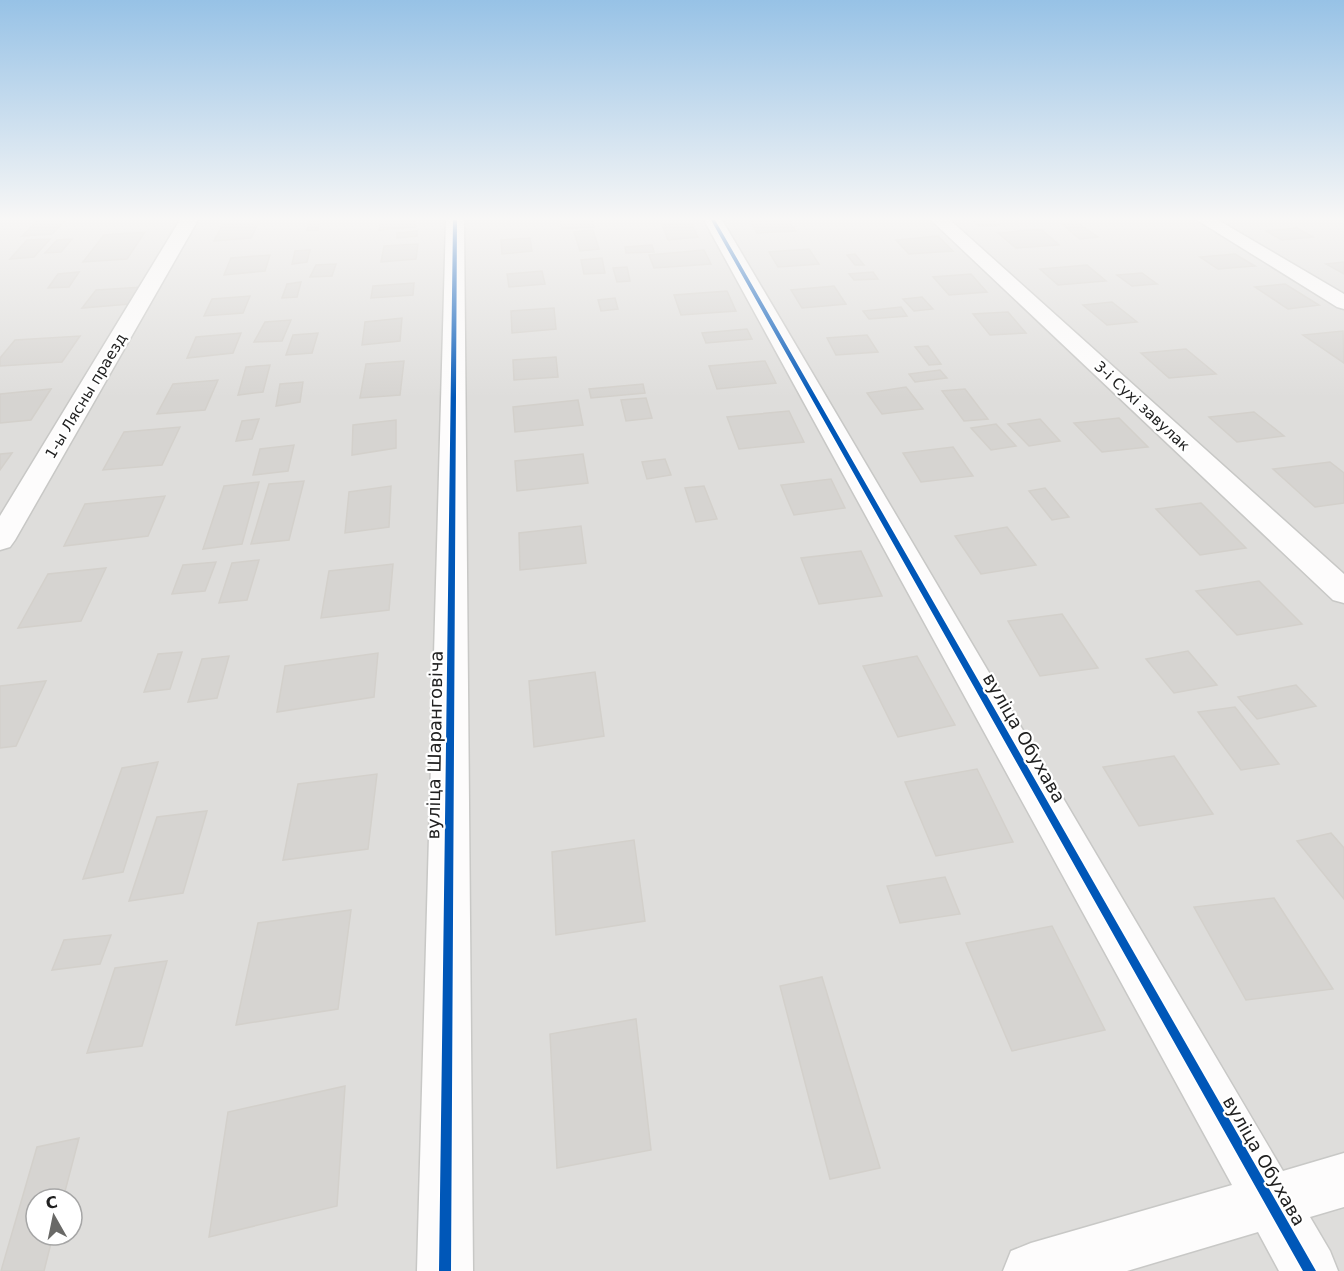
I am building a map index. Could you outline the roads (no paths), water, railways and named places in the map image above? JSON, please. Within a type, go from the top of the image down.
[{"type":"street","name":"1-ы Лясны праезд","points":[[0,540],[154,279]]},
{"type":"street","name":"вуліца Шаранговіча","points":[[445,1271],[454,279]]},
{"type":"street","name":"вуліца Обухава","points":[[747,279],[1310,1271]]},
{"type":"street","name":"3-і Сухі завулак","points":[[1004,279],[1344,592]]},
{"type":"street","points":[[1305,279],[1344,303]]},
{"type":"street","points":[[1031,1271],[1344,1180]]}]
